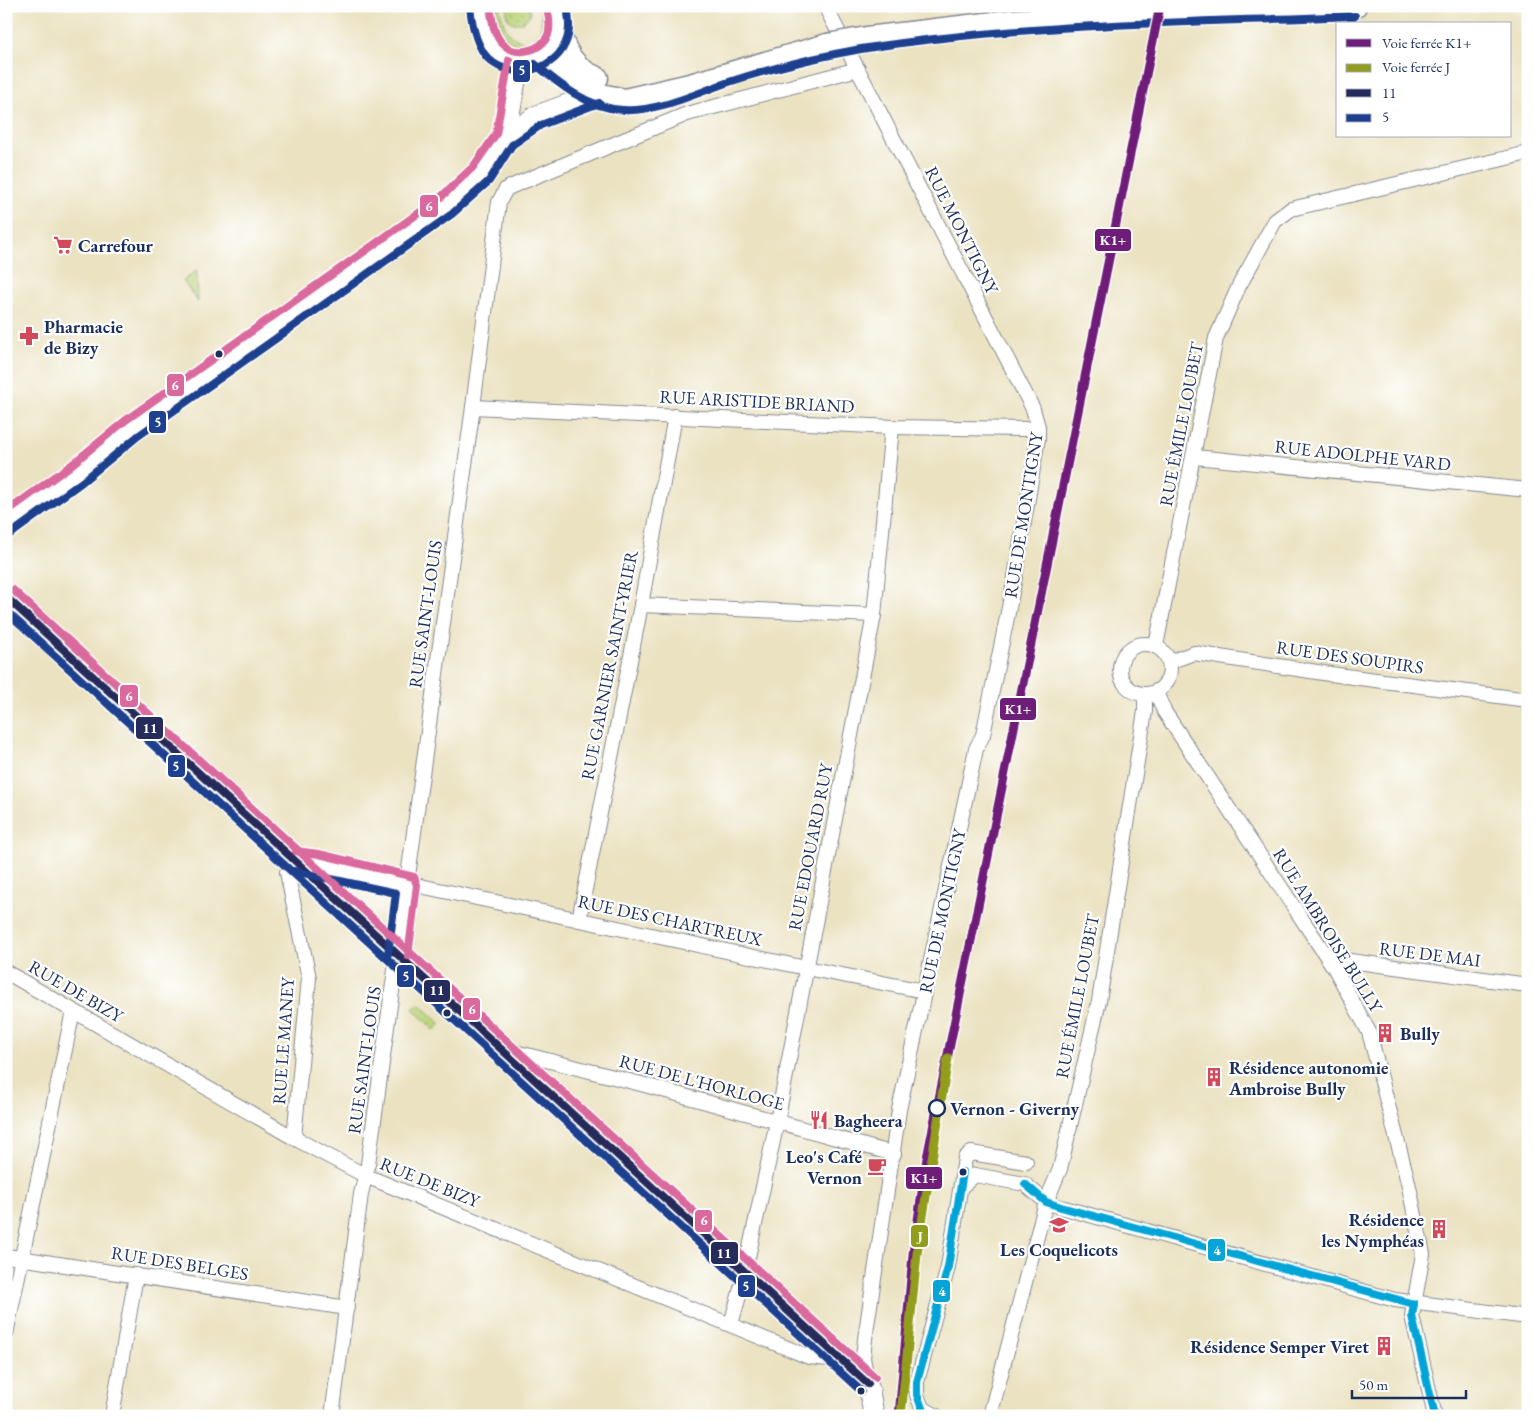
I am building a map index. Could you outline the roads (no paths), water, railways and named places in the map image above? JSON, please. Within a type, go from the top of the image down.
[{"type":"main road","points":[[480,6],[484,29],[496,52],[508,60],[519,62],[541,56],[556,42],[559,30]]},
{"type":"main road","points":[[558,6],[559,30],[563,46],[572,61],[589,75],[613,85],[652,95]]},
{"type":"main road","points":[[541,56],[567,78],[596,94],[625,100],[652,95],[828,45],[867,38],[1012,21],[1354,6]]},
{"type":"main road","points":[[505,138],[519,62]]},
{"type":"main road","points":[[6,525],[76,474],[132,428],[446,206],[481,174],[505,138],[536,116],[596,94]]},
{"type":"main road","points":[[6,597],[868,1384]]},
{"type":"main road","name":"RUE DE MONTIGNY","points":[[868,1384],[874,1416]]},
{"type":"street","name":"RUE MONTIGNY","points":[[825,6],[1033,409]]},
{"type":"street","name":"RUE SAINT-LOUIS","points":[[332,1416],[398,955],[499,202],[506,189],[687,114],[858,69]]},
{"type":"street","name":"RUE ÉMILE LOUBET","points":[[1156,646],[1195,457],[1216,338],[1239,286],[1275,221],[1290,209],[1528,153]]},
{"type":"street","name":"RUE ARISTIDE BRIAND","points":[[473,407],[892,427],[1027,429],[1038,427]]},
{"type":"street","name":"RUE DE MONTIGNY","points":[[868,1384],[863,1358],[865,1339],[894,1154],[899,1110],[976,749],[982,735],[1012,592],[1038,438],[1038,427],[1033,409]]},
{"type":"street","name":"RUE GARNIER SAINT-YRIER","points":[[579,920],[641,605],[675,416]]},
{"type":"street","name":"RUE EDOUARD RUY","points":[[730,1324],[745,1271],[777,1122],[874,615],[892,427]]},
{"type":"street","name":"RUE ADOLPHE VARD","points":[[1195,457],[1528,490]]},
{"type":"street","points":[[641,605],[874,615]]},
{"type":"street","points":[[1142,644],[1156,646],[1166,655],[1169,662],[1170,674],[1165,684],[1151,693],[1133,691],[1124,682],[1120,670],[1123,657],[1132,648],[1142,644]]},
{"type":"street","name":"RUE DES SOUPIRS","points":[[1169,662],[1194,653],[1330,674],[1528,700]]},
{"type":"street","name":"RUE ÉMILE LOUBET","points":[[990,1416],[1046,1202],[1060,1169],[1099,1001],[1145,710],[1151,693]]},
{"type":"street","name":"RUE AMBROISE BULLY","points":[[1151,693],[1328,958],[1369,1032],[1408,1182],[1423,1254],[1412,1316],[1435,1416]]},
{"type":"street","name":"RUE DES CHARTREUX","points":[[295,862],[317,864],[407,885],[806,968],[924,990]]},
{"type":"street","name":"RUE LE MANEY","points":[[294,1138],[310,978],[287,872],[295,862]]},
{"type":"street","name":"RUE DE MAI","points":[[1328,958],[1528,985]]},
{"type":"street","name":"RUE DE BIZY","points":[[6,972],[294,1138],[366,1176],[809,1356],[829,1359],[836,1355]]},
{"type":"street","points":[[6,1334],[73,1011]]},
{"type":"street","name":"RUE DE L'HORLOGE","points":[[500,1048],[894,1154]]},
{"type":"street","points":[[936,1416],[922,1408],[917,1395],[917,1382],[948,1267],[965,1158],[971,1153],[1026,1162]]},
{"type":"street","points":[[961,1186],[975,1175],[1025,1184],[1046,1202],[1414,1304],[1431,1304],[1528,1317]]},
{"type":"street","name":"RUE DES BELGES","points":[[6,1256],[136,1274],[347,1308]]},
{"type":"street","points":[[112,1416],[136,1274]]},
{"type":"rail line","name":"K1+","points":[[899,1416],[913,1254],[927,1158],[1160,6]]},
{"type":"rail line","name":"J","points":[[901,1416],[917,1254],[948,1058]]},
{"type":"place","name":"Carrefour","points":[[63,245]]},
{"type":"place","name":"Pharmacie de Bizy","points":[[29,336]]},
{"type":"place","name":"Bully","points":[[1385,1033]]},
{"type":"place","name":"Résidence autonomie Ambroise Bully","points":[[1214,1077]]},
{"type":"place","name":"Vernon - Giverny","points":[[937,1108]]},
{"type":"place","name":"Bagheera","points":[[819,1120]]},
{"type":"place","name":"Leo's Café Vernon","points":[[877,1166]]},
{"type":"place","name":"Les Coquelicots","points":[[1059,1225]]},
{"type":"place","name":"Résidence les Nymphéas","points":[[1439,1229]]},
{"type":"place","name":"Résidence Semper Viret","points":[[1384,1346]]}]
